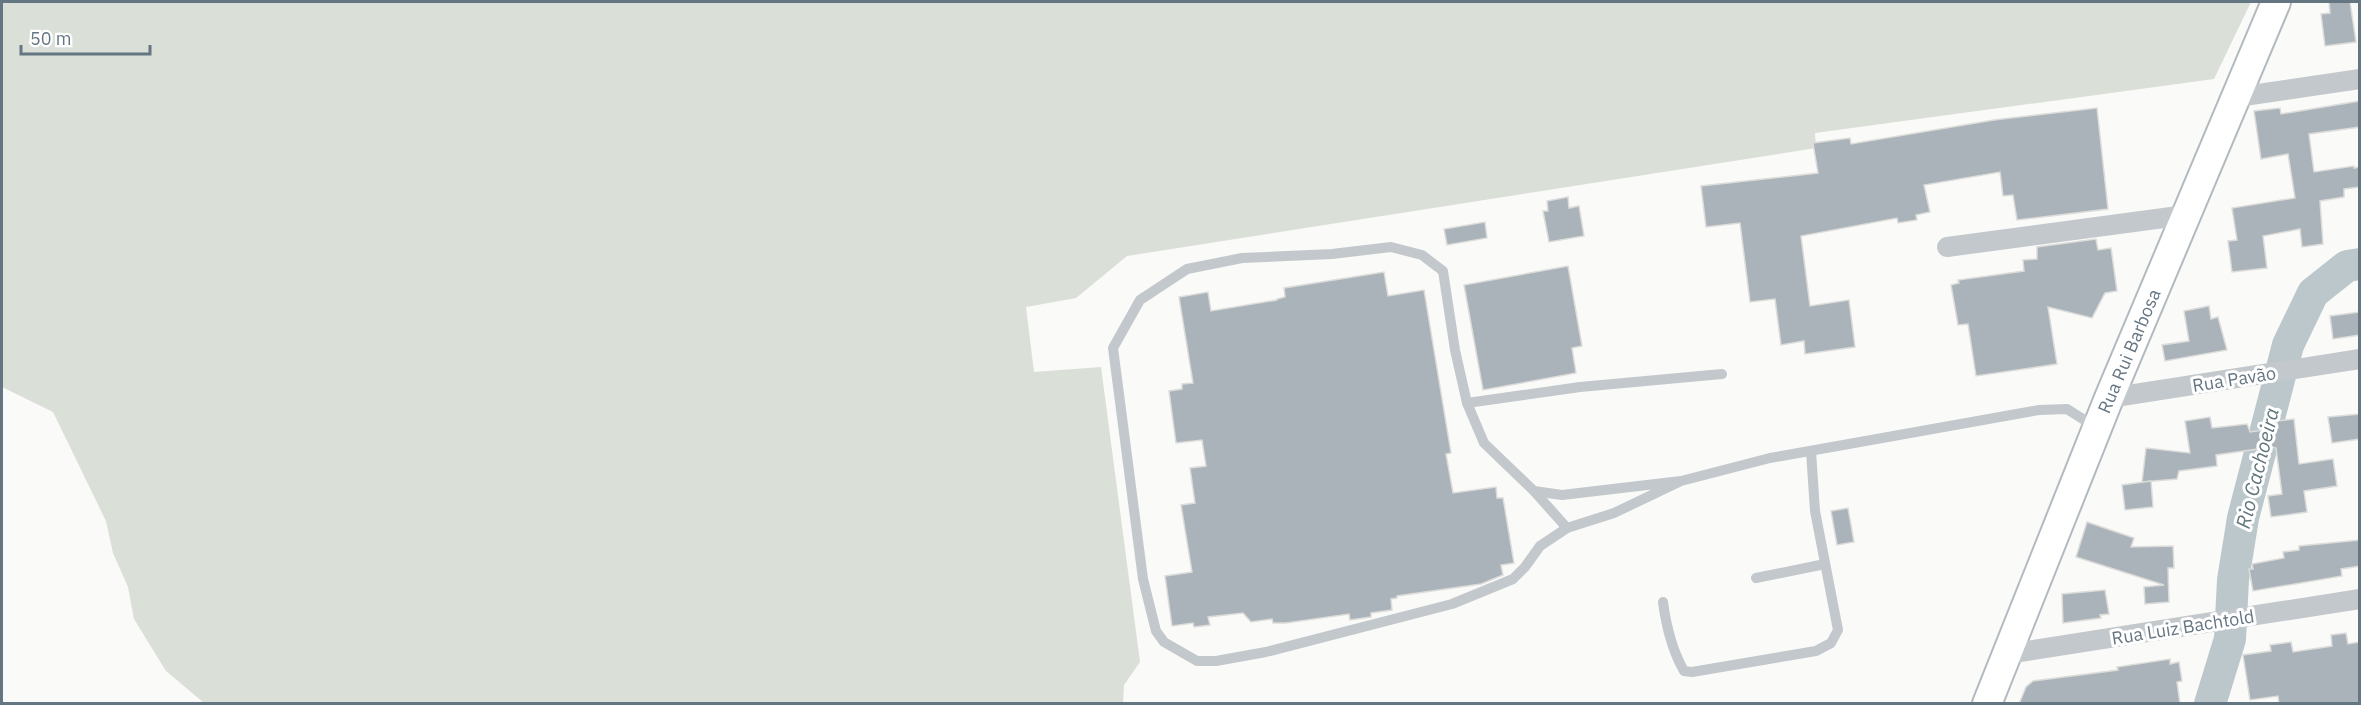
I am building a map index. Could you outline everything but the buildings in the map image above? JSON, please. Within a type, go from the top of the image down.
[{"type":"main road","name":"Rua Rui Barbosa","points":[[1987,704],[2109,398],[2276,2]]},
{"type":"street","points":[[2236,97],[2360,79]]},
{"type":"street","points":[[1947,247],[2186,215]]},
{"type":"street","name":"Rua Pavão","points":[[2109,398],[2360,359]]},
{"type":"street","name":"Rua Luiz Bachtold","points":[[2007,654],[2360,599]]},
{"type":"lane","points":[[1567,528],[1534,491],[1484,443],[1467,404],[1455,350],[1443,271],[1422,255],[1391,247],[1332,254],[1242,258],[1188,269],[1140,300],[1113,348],[1143,579],[1156,631],[1164,642],[1197,661],[1216,661],[1266,652],[1452,604],[1513,579],[1540,546],[1567,528],[1614,513],[1681,482]]},
{"type":"lane","points":[[1467,404],[1580,387],[1722,374]]},
{"type":"lane","points":[[1534,491],[1562,495],[1681,482],[1770,458],[2039,410],[2067,409],[2097,428]]},
{"type":"lane","points":[[1663,602],[1678,660],[1684,671],[1692,672],[1816,651],[1831,643],[1838,630],[1815,511],[1811,451]]},
{"type":"lane","points":[[1756,578],[1825,564]]},
{"type":"shaded area","points":[[2,2],[2251,2],[2214,79],[1815,133],[1816,148],[1127,256],[1076,298],[1026,307],[1034,372],[1101,367],[1140,662],[1124,685],[1123,703],[204,703],[166,671],[134,619],[128,587],[113,553],[106,521],[53,412],[2,387]]},
{"type":"waterway","name":"Rio Cachoeira","points":[[2210,704],[2230,639],[2233,580],[2243,518],[2288,345],[2313,293],[2347,266],[2360,264]]}]
